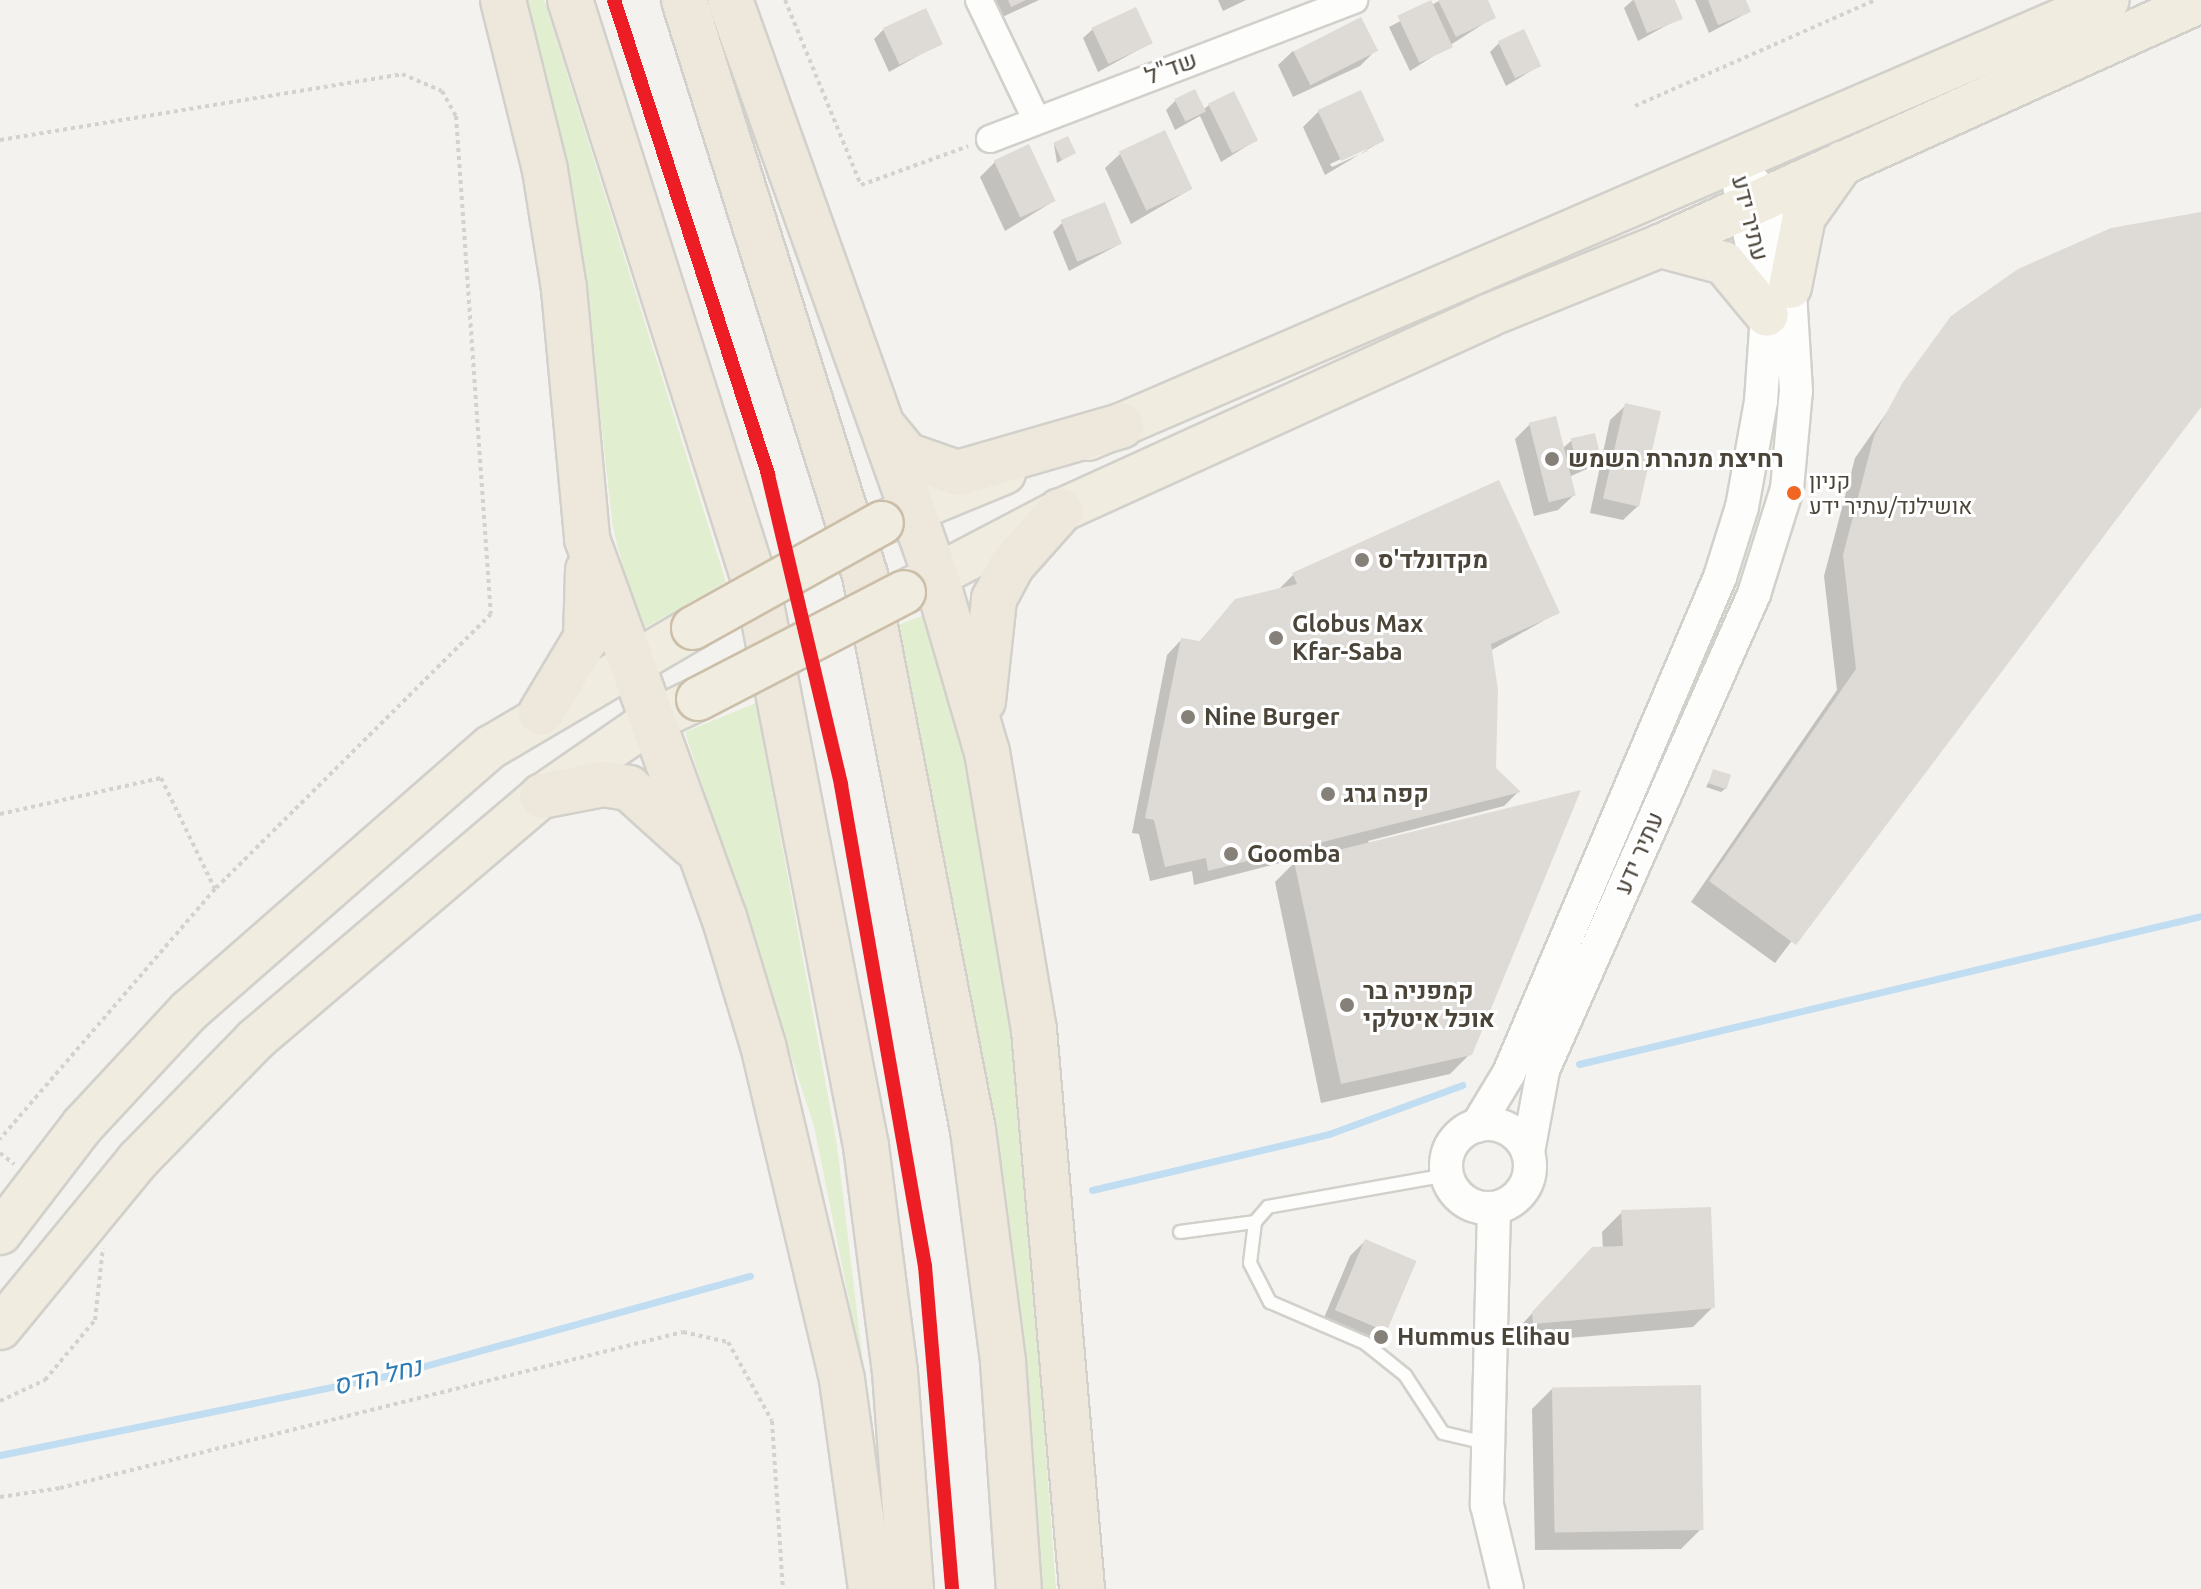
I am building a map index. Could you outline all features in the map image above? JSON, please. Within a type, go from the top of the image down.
[{"type":"highway","points":[[503,0],[545,170],[564,289],[587,539],[586,638],[541,713]]},
{"type":"highway","points":[[570,0],[760,599],[866,1146],[895,1372],[911,1589]]},
{"type":"highway","points":[[684,0],[865,575],[973,1130],[1003,1362],[1019,1589]]},
{"type":"highway","points":[[730,0],[884,428],[897,516],[920,585],[987,752]]},
{"type":"highway","points":[[0,1233],[83,1125],[189,1011],[491,747],[627,662],[897,516],[1121,426],[1737,163],[2108,0]]},
{"type":"highway","points":[[0,1328],[138,1160],[255,1040],[542,796],[649,722],[1060,511],[1487,316],[1660,246],[1753,200],[2201,1]]},
{"type":"highway","points":[[1660,246],[1724,263],[1778,301],[1804,217],[1848,158]]},
{"type":"highway","points":[[884,428],[906,455],[958,473],[1121,426]]},
{"type":"highway","points":[[1060,511],[1013,564],[994,599],[983,669],[987,752],[1034,1030],[1082,1589]]},
{"type":"highway","points":[[587,539],[627,662],[699,852],[763,1045],[815,1252],[842,1380],[871,1589]]},
{"type":"highway","points":[[542,796],[603,784],[629,788],[699,852]]},
{"type":"street","points":[[979,0],[1036,119]]},
{"type":"street","name":"שד\"ל","points":[[990,139],[1354,0]]},
{"type":"street","name":"עתיר ידע","points":[[1528,1152],[1543,1070],[1770,551],[1794,432],[1778,301],[1764,276],[1753,200],[1737,163]]},
{"type":"street","name":"עתיר ידע","points":[[1477,1126],[1509,1073],[1730,550],[1756,445],[1778,301]]},
{"type":"street","points":[[1477,1126],[1501,1126],[1528,1152],[1524,1188],[1494,1208],[1459,1196],[1447,1175],[1449,1150],[1477,1126]]},
{"type":"street","points":[[1494,1208],[1486,1443],[1487,1505],[1507,1589]]},
{"type":"lane","points":[[1447,1175],[1268,1207],[1255,1222],[1250,1263],[1270,1302],[1365,1343],[1405,1375],[1443,1433],[1486,1443]]},
{"type":"lane","points":[[1180,1232],[1255,1222]]},
{"type":"path","points":[[785,0],[861,185],[990,139]]},
{"type":"path","points":[[1635,106],[1875,0]]},
{"type":"path","points":[[0,140],[402,74],[442,91],[456,116],[491,614],[215,889],[0,1139]]},
{"type":"path","points":[[0,814],[161,778],[215,889]]},
{"type":"path","points":[[0,1401],[45,1380],[95,1320],[108,1252],[93,1238]]},
{"type":"path","points":[[0,1497],[60,1488],[683,1332],[728,1342],[772,1421],[783,1589]]},
{"type":"green space","points":[[525,0],[544,0],[726,582],[639,631],[613,528],[581,245]]},
{"type":"green space","points":[[932,612],[974,779],[1020,1104],[1056,1589],[1040,1589],[1004,1182],[898,625]]},
{"type":"green space","points":[[756,703],[837,1145],[865,1380],[814,1126],[685,732]]},
{"type":"building","points":[[1008,0],[1026,0],[1011,7]]},
{"type":"building","points":[[1431,0],[1453,47],[1419,63],[1397,16]]},
{"type":"building","points":[[1438,0],[1488,0],[1496,18],[1456,37]]},
{"type":"building","points":[[1634,0],[1675,0],[1683,19],[1647,33]]},
{"type":"building","points":[[1708,0],[1746,0],[1751,12],[1718,25]]},
{"type":"building","points":[[1136,7],[1153,43],[1108,64],[1092,28]]},
{"type":"building","points":[[926,8],[943,44],[899,65],[882,28]]},
{"type":"building","points":[[1361,17],[1378,51],[1311,85],[1293,52]]},
{"type":"building","points":[[1524,29],[1541,66],[1515,78],[1498,41]]},
{"type":"building","points":[[1195,89],[1206,111],[1185,122],[1174,99]]},
{"type":"building","points":[[1361,90],[1385,141],[1341,161],[1317,110]]},
{"type":"building","points":[[1234,91],[1258,140],[1232,153],[1208,104]]},
{"type":"building","points":[[1165,130],[1192,189],[1146,210],[1119,152]]},
{"type":"building","points":[[1068,136],[1076,153],[1062,160],[1053,143]]},
{"type":"building","points":[[1029,144],[1056,201],[1020,218],[994,160]]},
{"type":"building","points":[[1105,202],[1122,244],[1077,262],[1060,220]]},
{"type":"building","points":[[2201,212],[2201,407],[1796,945],[1709,881],[1856,669],[1843,555],[1874,436],[1903,382],[1951,316],[2018,269],[2111,228]]},
{"type":"building","points":[[1625,403],[1661,411],[1639,507],[1603,498]]},
{"type":"building","name":"רחיצת מנהרת השמש","points":[[1556,416],[1576,496],[1549,502],[1529,423]]},
{"type":"building","points":[[1595,433],[1602,464],[1578,470],[1571,439]]},
{"type":"building","points":[[1499,480],[1560,613],[1491,644],[1498,689],[1496,768],[1521,792],[1208,871],[1206,858],[1165,867],[1154,820],[1145,818],[1181,638],[1200,641],[1235,599],[1297,584],[1292,573]]},
{"type":"building","points":[[1713,769],[1731,775],[1726,789],[1708,783]]},
{"type":"building","points":[[1581,790],[1472,1055],[1341,1084],[1294,861]]},
{"type":"building","points":[[1711,1207],[1715,1308],[1533,1324],[1532,1312],[1592,1247],[1623,1246],[1621,1210]]},
{"type":"building","points":[[1365,1239],[1417,1261],[1386,1332],[1335,1310]]},
{"type":"building","points":[[1701,1385],[1704,1530],[1555,1533],[1552,1388]]},
{"type":"waterway","points":[[1579,1064],[2201,916]]},
{"type":"waterway","points":[[1092,1190],[1329,1134],[1462,1085]]},
{"type":"waterway","name":"נחל הדס","points":[[0,1455],[403,1372],[750,1276]]},
{"type":"transit line","points":[[614,0],[768,475],[841,785],[925,1266],[952,1589]]},
{"type":"place","name":"רחיצת מנהרת השמש","points":[[1552,459]]},
{"type":"place","name":"קניון אושילנד/עתיר ידע","points":[[1794,493]]},
{"type":"place","name":"מקדונלד'ס","points":[[1362,560]]},
{"type":"place","name":"Globus Max Kfar-Saba","points":[[1276,638]]},
{"type":"place","name":"Nine Burger","points":[[1188,717]]},
{"type":"place","name":"קפה גרג","points":[[1328,794]]},
{"type":"place","name":"Goomba","points":[[1231,854]]},
{"type":"place","name":"קמפניה בר אוכל איטלקי","points":[[1347,1005]]},
{"type":"place","name":"Hummus Elihau","points":[[1381,1337]]}]
